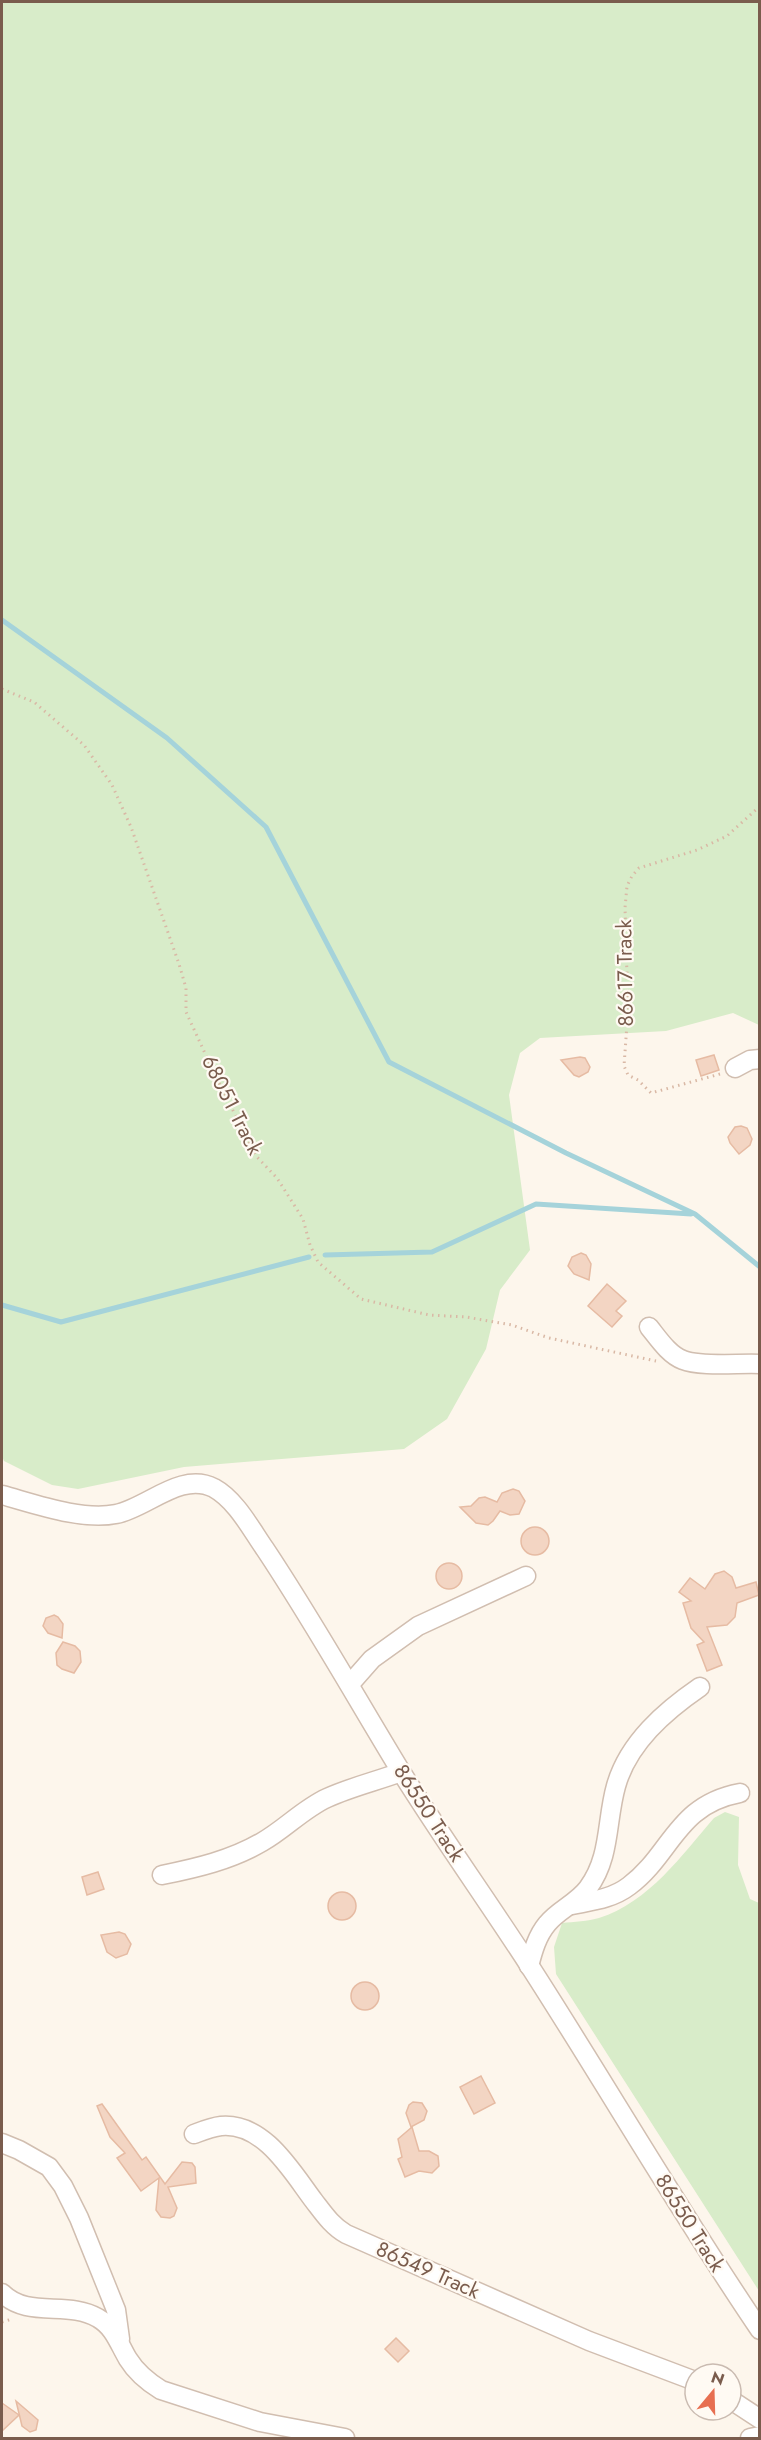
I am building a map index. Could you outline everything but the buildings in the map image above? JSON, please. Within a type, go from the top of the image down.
[{"type":"street","points":[[735,1068],[750,1060],[759,1059]]},
{"type":"street","points":[[649,1327],[672,1353],[682,1360],[697,1363],[759,1364]]},
{"type":"street","name":"86550 Track","points":[[2,1495],[95,1516],[128,1511],[185,1484],[211,1487],[224,1495],[242,1516],[285,1579],[401,1772],[529,1966],[759,2330]]},
{"type":"street","points":[[350,1684],[372,1659],[418,1626],[450,1609],[526,1576]]},
{"type":"street","points":[[529,1966],[536,1941],[548,1922],[572,1905],[588,1888],[604,1853],[615,1787],[626,1761],[651,1727],[677,1703],[700,1687]]},
{"type":"street","points":[[162,1875],[201,1867],[236,1856],[262,1842],[328,1798],[401,1772]]},
{"type":"street","points":[[572,1905],[603,1899],[627,1887],[643,1873],[669,1839],[705,1804],[720,1797],[740,1793]]},
{"type":"street","name":"86549 Track","points":[[194,2134],[220,2126],[232,2126],[248,2131],[266,2142],[282,2158],[330,2223],[346,2234],[589,2341],[683,2376]]},
{"type":"street","points":[[2,2143],[44,2164],[63,2186],[79,2218],[116,2310],[120,2343]]},
{"type":"street","points":[[2,2293],[16,2303],[27,2307],[76,2310],[98,2318],[109,2326],[139,2373],[161,2390],[260,2422],[333,2438]]},
{"type":"street","points":[[743,2408],[759,2419]]},
{"type":"street","points":[[750,2439],[759,2436]]},
{"type":"path","name":"68051 Track","points":[[2,689],[34,702],[84,745],[112,785],[134,837],[186,988],[186,1012],[215,1076],[256,1156],[277,1179],[303,1219],[310,1245],[318,1262],[361,1299],[383,1305],[429,1315],[466,1317],[512,1325],[549,1338],[653,1361],[682,1360]]},
{"type":"path","name":"86617 Track","points":[[735,1068],[712,1077],[651,1093],[638,1080],[628,1075],[624,1066],[628,1010],[625,908],[627,886],[639,868],[698,850],[727,836],[759,806]]},
{"type":"green space","points":[[2,2],[759,2],[759,1025],[733,1013],[666,1031],[540,1038],[520,1053],[509,1095],[530,1250],[500,1290],[486,1349],[447,1419],[404,1449],[184,1467],[78,1489],[52,1485],[4,1461],[2,1456]]},
{"type":"green space","points":[[725,1812],[739,1817],[738,1865],[750,1899],[759,1903],[759,2291],[556,1974],[554,1947],[562,1923],[599,1918],[634,1901],[677,1862],[714,1818]]},
{"type":"waterway","points":[[2,620],[167,738],[266,827],[389,1062],[566,1153],[695,1214],[760,1267]]},
{"type":"waterway","points":[[325,1255],[432,1252],[536,1204],[691,1214]]},
{"type":"waterway","points":[[2,1305],[61,1322],[309,1257]]}]
